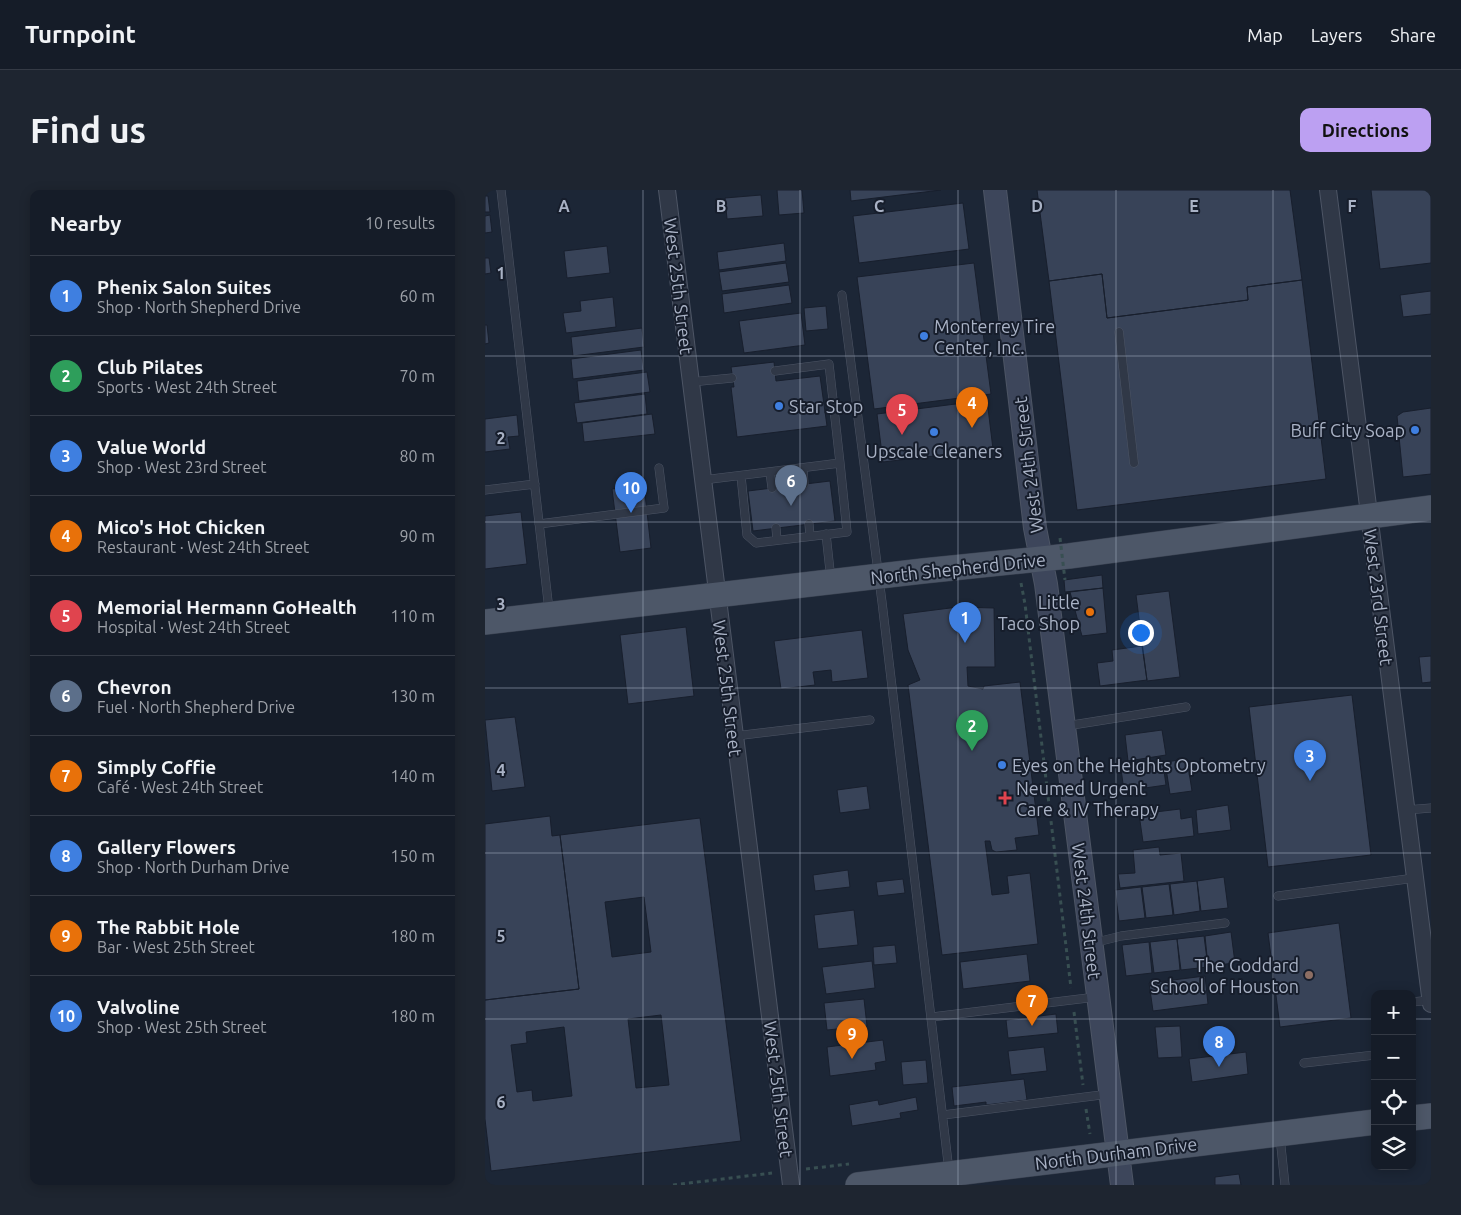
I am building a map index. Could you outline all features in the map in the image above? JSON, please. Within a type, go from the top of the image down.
[{"type":"main road","name":"North Shepherd Drive","points":[[485,622],[878,576],[1069,556],[1431,508]]},
{"type":"main road","points":[[1416,1118],[1431,1116]]},
{"type":"main road","name":"North Durham Drive","points":[[858,1185],[950,1179],[1118,1153],[1371,1122]]},
{"type":"street","name":"West 25th Street","points":[[667,190],[716,596],[791,1185]]},
{"type":"street","name":"West 24th Street","points":[[995,190],[1040,558],[1064,726],[1123,1185]]},
{"type":"street","name":"West 23rd Street","points":[[1328,190],[1406,810],[1415,878],[1426,931],[1431,1004]]},
{"type":"lane","points":[[501,190],[549,615]]},
{"type":"lane","points":[[842,295],[932,1017],[950,1179]]},
{"type":"lane","points":[[1119,332],[1134,463]]},
{"type":"lane","points":[[741,476],[747,535],[756,543],[847,532],[829,364],[775,372]]},
{"type":"lane","points":[[691,382],[732,378]]},
{"type":"lane","points":[[703,480],[840,463]]},
{"type":"lane","points":[[539,524],[664,508],[659,468]]},
{"type":"lane","points":[[803,468],[804,484]]},
{"type":"lane","points":[[770,472],[772,488]]},
{"type":"lane","points":[[485,490],[535,484]]},
{"type":"lane","points":[[809,524],[810,536]]},
{"type":"lane","points":[[776,528],[777,540]]},
{"type":"lane","points":[[826,534],[831,582]]},
{"type":"lane","points":[[1064,726],[1186,707]]},
{"type":"lane","points":[[735,736],[870,720]]},
{"type":"lane","points":[[1406,810],[1431,808]]},
{"type":"lane","points":[[1278,896],[1415,878]]},
{"type":"lane","points":[[1091,943],[1121,936],[1225,923]]},
{"type":"lane","points":[[932,1017],[1098,996]]},
{"type":"lane","points":[[1416,1002],[1431,1000]]},
{"type":"lane","points":[[1304,1063],[1371,1055]]},
{"type":"lane","points":[[943,1115],[1111,1094]]},
{"type":"lane","points":[[1279,1133],[1285,1185]]},
{"type":"path","points":[[1060,538],[1065,580]]},
{"type":"path","points":[[1020,579],[1026,614],[1090,1135]]},
{"type":"path","points":[[673,1185],[765,1174]]},
{"type":"building","points":[[777,190],[802,190],[804,213],[779,215]]},
{"type":"building","points":[[850,190],[941,190],[851,201]]},
{"type":"building","points":[[1037,190],[1290,190],[1302,280],[1247,287],[1248,300],[1107,318],[1102,274],[1049,281]]},
{"type":"building","points":[[1371,190],[1431,190],[1431,263],[1380,269]]},
{"type":"building","points":[[761,195],[763,216],[727,219],[725,198]]},
{"type":"building","points":[[485,196],[488,196],[490,212],[485,212]]},
{"type":"building","points":[[963,203],[969,249],[859,263],[853,216]]},
{"type":"building","points":[[490,215],[492,232],[485,233],[485,216]]},
{"type":"building","points":[[784,243],[786,261],[719,270],[717,252]]},
{"type":"building","points":[[607,246],[610,273],[567,278],[564,251]]},
{"type":"building","points":[[485,258],[489,258],[491,273],[485,274]]},
{"type":"building","points":[[786,263],[789,282],[722,291],[719,272]]},
{"type":"building","name":"Monterrey Tire Center, Inc.","points":[[974,263],[991,394],[874,409],[857,277]]},
{"type":"building","points":[[1102,274],[1107,318],[1248,300],[1247,287],[1302,280],[1326,479],[1077,510],[1049,281]]},
{"type":"building","points":[[789,285],[792,303],[724,313],[722,294]]},
{"type":"building","points":[[1431,291],[1431,314],[1403,317],[1400,295]]},
{"type":"building","points":[[613,297],[616,327],[566,333],[563,313],[581,311],[580,301]]},
{"type":"building","points":[[826,306],[828,329],[806,331],[804,308]]},
{"type":"building","points":[[801,313],[805,345],[744,353],[739,321]]},
{"type":"building","points":[[485,325],[487,325],[489,343],[485,344]]},
{"type":"building","points":[[642,328],[644,347],[573,356],[571,337]]},
{"type":"building","points":[[641,350],[644,370],[573,379],[571,359]]},
{"type":"building","name":"Star Stop","points":[[774,362],[776,381],[820,376],[827,426],[737,437],[731,387],[734,387],[731,367]]},
{"type":"building","points":[[647,372],[650,392],[579,401],[577,381]]},
{"type":"building","points":[[645,394],[647,414],[577,423],[574,403]]},
{"type":"building","points":[[987,400],[993,449],[883,462],[877,414]]},
{"type":"building","points":[[1431,408],[1431,474],[1403,477],[1397,416],[1403,412]]},
{"type":"building","points":[[652,414],[655,434],[584,442],[582,423]]},
{"type":"building","points":[[517,415],[519,436],[508,437],[510,449],[485,452],[485,419]]},
{"type":"building","points":[[830,481],[835,521],[753,531],[748,491]]},
{"type":"building","points":[[644,485],[651,548],[620,552],[612,489]]},
{"type":"building","points":[[521,512],[527,564],[485,569],[485,516]]},
{"type":"building","points":[[1102,575],[1103,588],[1065,592],[1064,580]]},
{"type":"building","name":"Little Taco Shop","points":[[1103,588],[1107,633],[1082,636],[1070,592]]},
{"type":"building","points":[[1169,591],[1180,677],[1147,681],[1136,595]]},
{"type":"building","points":[[958,607],[994,608],[995,667],[967,667],[968,686],[983,689],[984,686],[1020,682],[1039,835],[1015,838],[1017,850],[996,852],[992,850],[990,841],[985,841],[992,895],[1009,893],[1007,876],[1030,873],[1038,944],[942,955],[908,685],[920,680],[908,650],[903,614]]},
{"type":"building","points":[[686,627],[694,696],[628,704],[620,635]]},
{"type":"building","points":[[862,630],[868,678],[832,682],[831,670],[813,672],[815,685],[781,689],[774,641]]},
{"type":"building","points":[[1142,646],[1147,680],[1100,686],[1097,663],[1113,661],[1112,650]]},
{"type":"building","points":[[1431,656],[1431,682],[1422,683],[1419,657]]},
{"type":"building","points":[[1352,695],[1371,855],[1268,867],[1249,707]]},
{"type":"building","points":[[515,717],[525,787],[492,791],[485,720]]},
{"type":"building","points":[[1162,730],[1166,755],[1128,761],[1125,735]]},
{"type":"building","points":[[1187,759],[1192,791],[1170,794],[1165,762]]},
{"type":"building","points":[[1163,764],[1166,785],[1124,791],[1121,769]]},
{"type":"building","points":[[867,786],[870,809],[840,813],[837,790]]},
{"type":"building","points":[[1228,805],[1231,830],[1198,834],[1196,810]]},
{"type":"building","points":[[1180,809],[1181,819],[1192,817],[1194,836],[1143,842],[1139,814]]},
{"type":"building","points":[[550,816],[552,836],[560,835],[579,989],[485,1000],[485,824]]},
{"type":"building","points":[[700,818],[741,1141],[491,1171],[485,1119],[485,1000],[579,989],[560,835]],"holes":[[[644,897],[651,952],[612,957],[605,902]],[[661,1015],[669,1085],[636,1088],[628,1019]],[[564,1027],[572,1096],[533,1101],[532,1090],[517,1092],[511,1045],[527,1043],[526,1032]]]},
{"type":"building","points":[[1159,847],[1160,855],[1181,853],[1184,881],[1120,888],[1118,874],[1135,873],[1133,850]]},
{"type":"building","points":[[848,870],[850,887],[815,891],[813,875]]},
{"type":"building","points":[[1224,877],[1228,908],[1201,911],[1197,881]]},
{"type":"building","points":[[903,879],[905,893],[878,896],[876,882]]},
{"type":"building","points":[[1197,881],[1200,911],[1174,915],[1170,884]]},
{"type":"building","points":[[1169,884],[1173,915],[1146,918],[1142,887]]},
{"type":"building","points":[[1141,887],[1145,918],[1119,921],[1115,890]]},
{"type":"building","points":[[854,910],[858,945],[818,949],[814,915]]},
{"type":"building","name":"The Goddard School of Houston","points":[[1339,923],[1351,1018],[1280,1027],[1268,933]]},
{"type":"building","points":[[1231,932],[1235,963],[1208,966],[1205,936]]},
{"type":"building","points":[[1204,936],[1208,967],[1181,970],[1177,939]]},
{"type":"building","points":[[1177,939],[1180,970],[1154,973],[1150,942]]},
{"type":"building","points":[[1149,942],[1152,973],[1126,976],[1122,945]]},
{"type":"building","points":[[895,945],[897,963],[874,965],[873,947]]},
{"type":"building","points":[[1027,954],[1030,981],[963,989],[960,962]]},
{"type":"building","points":[[872,961],[875,988],[826,994],[822,967]]},
{"type":"building","points":[[1205,976],[1208,1004],[1153,1011],[1149,983]]},
{"type":"building","points":[[864,999],[867,1026],[827,1030],[824,1003]]},
{"type":"building","points":[[1056,1014],[1058,1033],[1008,1038],[1006,1020]]},
{"type":"building","points":[[1180,1026],[1182,1057],[1158,1058],[1155,1027]]},
{"type":"building","points":[[883,1040],[886,1061],[875,1063],[876,1070],[830,1076],[827,1047]]},
{"type":"building","points":[[1044,1047],[1047,1071],[1011,1075],[1008,1051]]},
{"type":"building","points":[[1246,1052],[1248,1074],[1192,1082],[1189,1059]]},
{"type":"building","points":[[926,1060],[928,1083],[903,1085],[901,1062]]},
{"type":"building","points":[[1024,1079],[1027,1100],[986,1105],[986,1102],[954,1106],[952,1087]]},
{"type":"building","points":[[916,1097],[918,1110],[900,1113],[901,1118],[852,1126],[849,1105],[878,1100],[879,1105]]},
{"type":"building","points":[[1239,1174],[1241,1185],[1215,1185],[1215,1177]]},
{"type":"place","name":"Monterrey Tire Center, Inc.","points":[[924,336]]},
{"type":"place","name":"Star Stop","points":[[779,406]]},
{"type":"place","name":"Mico's Hot Chicken","points":[[972,428]]},
{"type":"place","name":"Buff City Soap","points":[[1415,430]]},
{"type":"place","name":"Upscale Cleaners","points":[[934,432]]},
{"type":"place","name":"Memorial Hermann GoHealth","points":[[902,435]]},
{"type":"place","name":"Chevron","points":[[791,506]]},
{"type":"place","name":"Valvoline","points":[[631,513]]},
{"type":"place","name":"Little Taco Shop","points":[[1090,612]]},
{"type":"place","name":"Phenix Salon Suites","points":[[965,643]]},
{"type":"place","name":"Club Pilates","points":[[972,751]]},
{"type":"place","name":"Eyes on the Heights Optometry","points":[[1002,765]]},
{"type":"place","name":"Value World","points":[[1310,781]]},
{"type":"place","name":"Neumed Urgent Care & IV Therapy","points":[[1005,798]]},
{"type":"place","name":"The Goddard School of Houston","points":[[1309,975]]},
{"type":"place","name":"Simply Coffie","points":[[1032,1026]]},
{"type":"place","name":"The Rabbit Hole","points":[[852,1059]]},
{"type":"place","name":"Gallery Flowers","points":[[1219,1067]]}]
